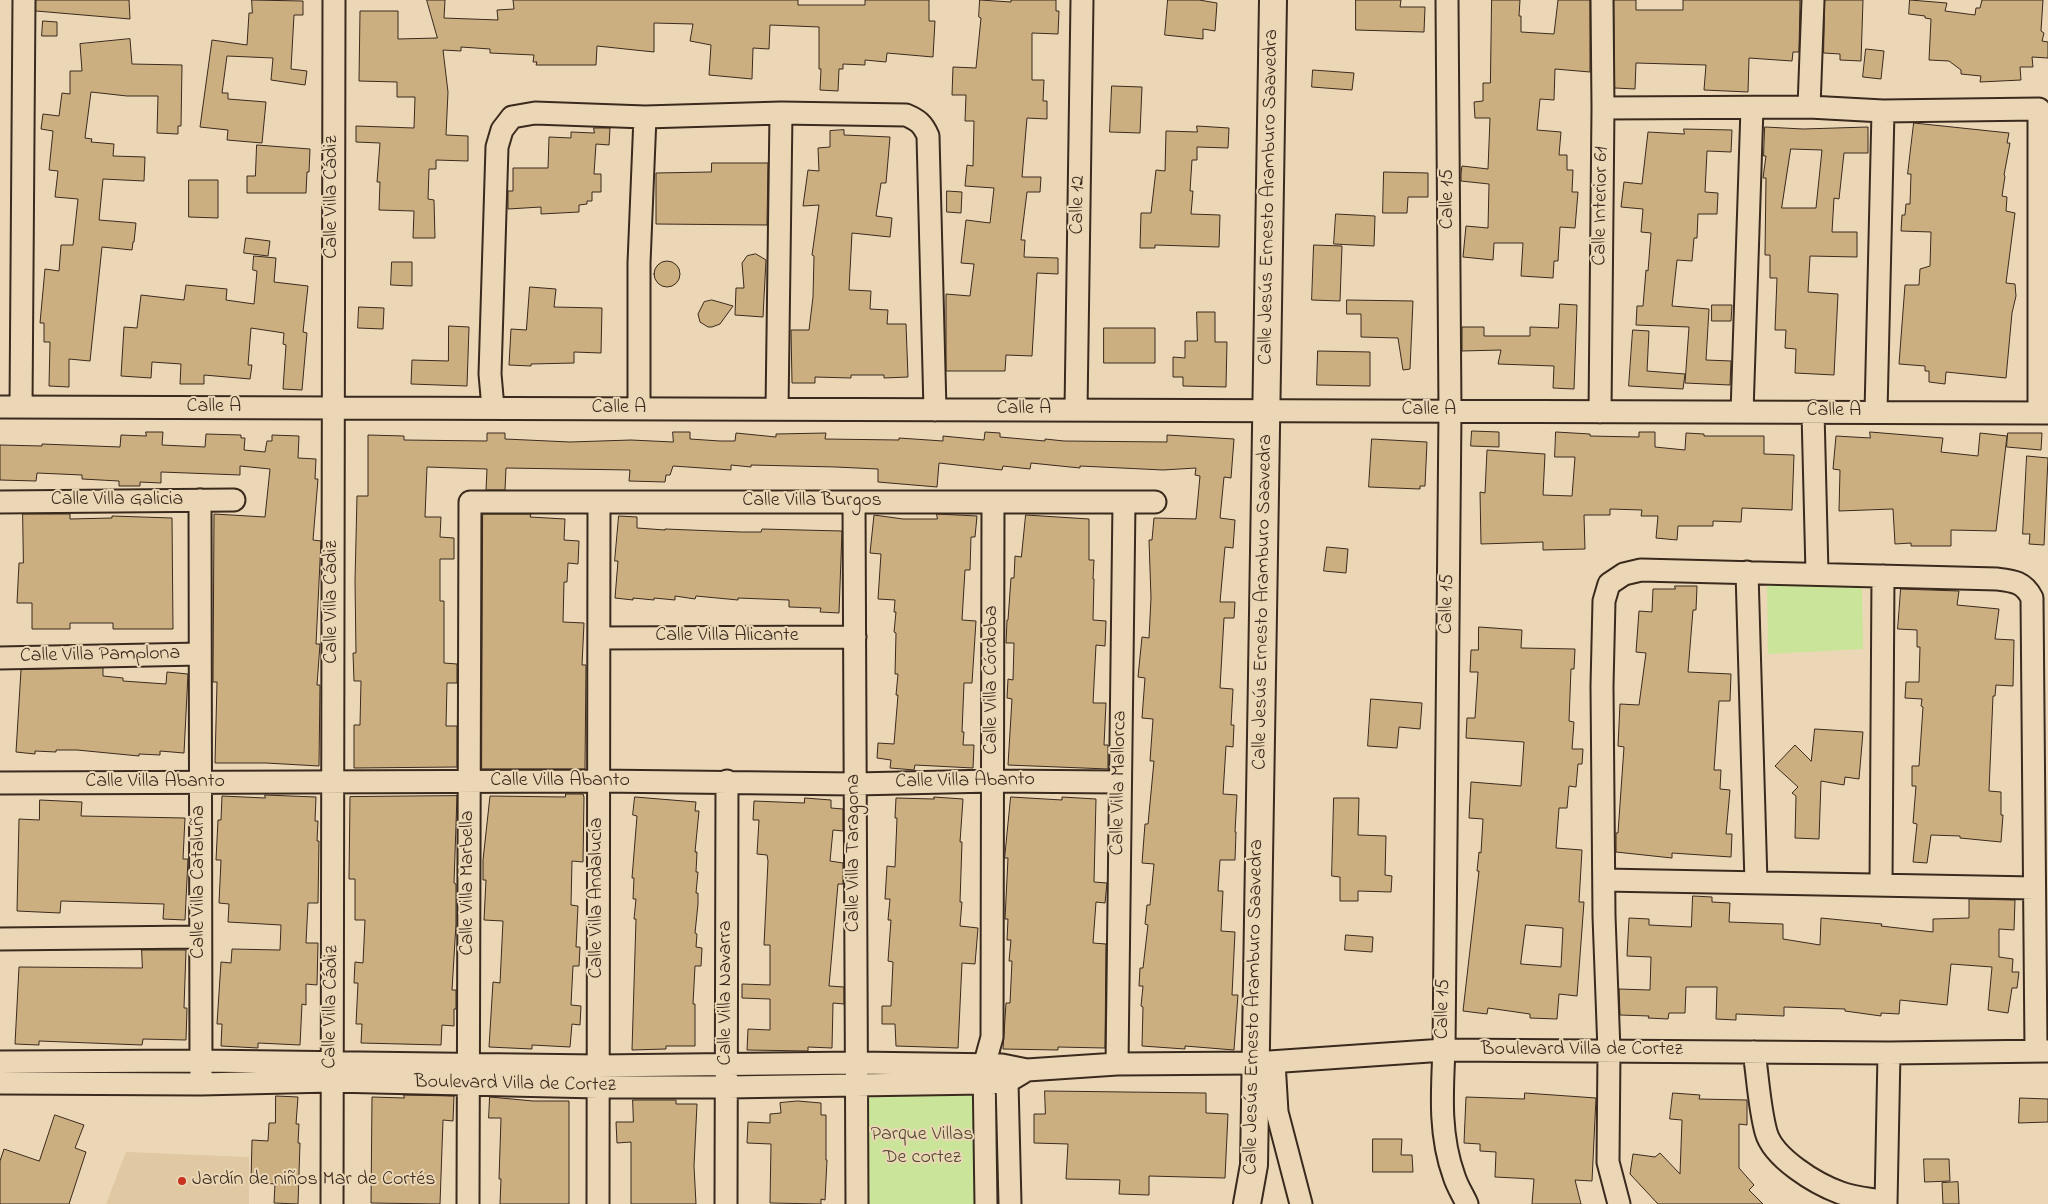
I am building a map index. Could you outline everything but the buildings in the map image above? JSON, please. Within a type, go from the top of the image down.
[{"type":"street","points":[[21,407],[24,0]]},
{"type":"street","name":"Calle Villa Cádiz","points":[[332,1204],[334,0]]},
{"type":"street","name":"Calle 12","points":[[1076,410],[1082,0]]},
{"type":"street","name":"Calle Jesús Ernesto Aramburo Saavedra","points":[[1247,1204],[1254,1165],[1265,1063],[1268,411],[1273,0]]},
{"type":"street","name":"Calle 15","points":[[1448,0],[1450,411],[1442,1107],[1446,1148],[1454,1177],[1467,1204]]},
{"type":"street","name":"Calle Interior 61","points":[[1600,412],[1604,108],[1602,0]]},
{"type":"street","points":[[1809,107],[1813,0]]},
{"type":"street","points":[[1604,108],[1809,107],[1884,111],[2039,109],[2043,413]]},
{"type":"street","points":[[1742,412],[1752,108]]},
{"type":"street","points":[[1876,412],[1884,111]]},
{"type":"street","points":[[493,408],[490,374],[497,147],[502,130],[512,117],[535,113],[645,117],[782,113],[906,115],[918,119],[924,127],[928,136],[935,410]]},
{"type":"street","points":[[777,409],[782,113]]},
{"type":"street","points":[[639,409],[639,263],[645,117]]},
{"type":"street","name":"Calle A","points":[[0,407],[2043,413]]},
{"type":"street","points":[[1813,412],[1817,573]]},
{"type":"street","name":"Calle Villa Cataluña","points":[[200,500],[201,1084]]},
{"type":"street","name":"Calle Villa Galicia","points":[[0,502],[234,500]]},
{"type":"street","name":"Calle Villa Burgos","points":[[470,502],[1154,502]]},
{"type":"street","name":"Calle Villa Marbella","points":[[468,1204],[470,502]]},
{"type":"street","name":"Calle Villa Andalucía","points":[[598,1204],[600,502]]},
{"type":"street","name":"Calle Villa Taragona","points":[[854,502],[857,1204]]},
{"type":"street","name":"Calle Villa Córdoba","points":[[993,502],[992,1037],[994,1074]]},
{"type":"street","name":"Calle Villa Mallorca","points":[[1116,1064],[1124,502]]},
{"type":"street","points":[[1618,1204],[1608,1162],[1609,1051],[1604,880],[1602,677],[1604,601],[1608,584],[1624,574],[1641,570],[1998,579],[2018,582],[2027,588],[2032,598],[2034,888],[2042,1050]]},
{"type":"street","points":[[1747,572],[1756,883]]},
{"type":"street","points":[[1881,885],[1883,576]]},
{"type":"street","name":"Calle Villa Alicante","points":[[599,638],[854,637]]},
{"type":"street","name":"Calle Villa Pamplona","points":[[0,658],[200,654]]},
{"type":"street","name":"Calle Villa Abanto","points":[[0,783],[727,781],[855,784],[992,781],[1120,782]]},
{"type":"street","name":"Calle Villa Navarra","points":[[726,1204],[727,781]]},
{"type":"street","points":[[1604,880],[2034,888]]},
{"type":"street","points":[[0,939],[200,937]]},
{"type":"street","name":"Boulevard Villa de Cortez","points":[[0,1083],[201,1084],[332,1071],[468,1063],[598,1077],[727,1087],[856,1085],[1116,1064],[1265,1063],[1444,1050],[1889,1053],[2042,1050]]},
{"type":"street","points":[[1754,1052],[1766,1132],[1772,1147],[1803,1173],[1824,1186],[1842,1193],[1886,1203],[1889,1053]]},
{"type":"street","name":"Boulevard Villa de Cortez","points":[[0,1062],[200,1061],[332,1071],[468,1085],[598,1077],[726,1064],[856,1063],[994,1074]]},
{"type":"street","points":[[1265,1063],[1301,1204]]},
{"type":"street","points":[[986,1204],[994,1074]]},
{"type":"street","points":[[994,1074],[1010,1204]]},
{"type":"shaded area","name":"Jardín de niños Mar de Cortés","points":[[126,1152],[249,1157],[249,1204],[106,1204]]},
{"type":"green space","points":[[1767,582],[1862,583],[1863,649],[1768,654]]},
{"type":"green space","name":"Parque Villas De cortez","points":[[869,1090],[976,1091],[974,1204],[868,1204]]},
{"type":"place","name":"Jardín de niños Mar de Cortés","points":[[182,1181]]}]
